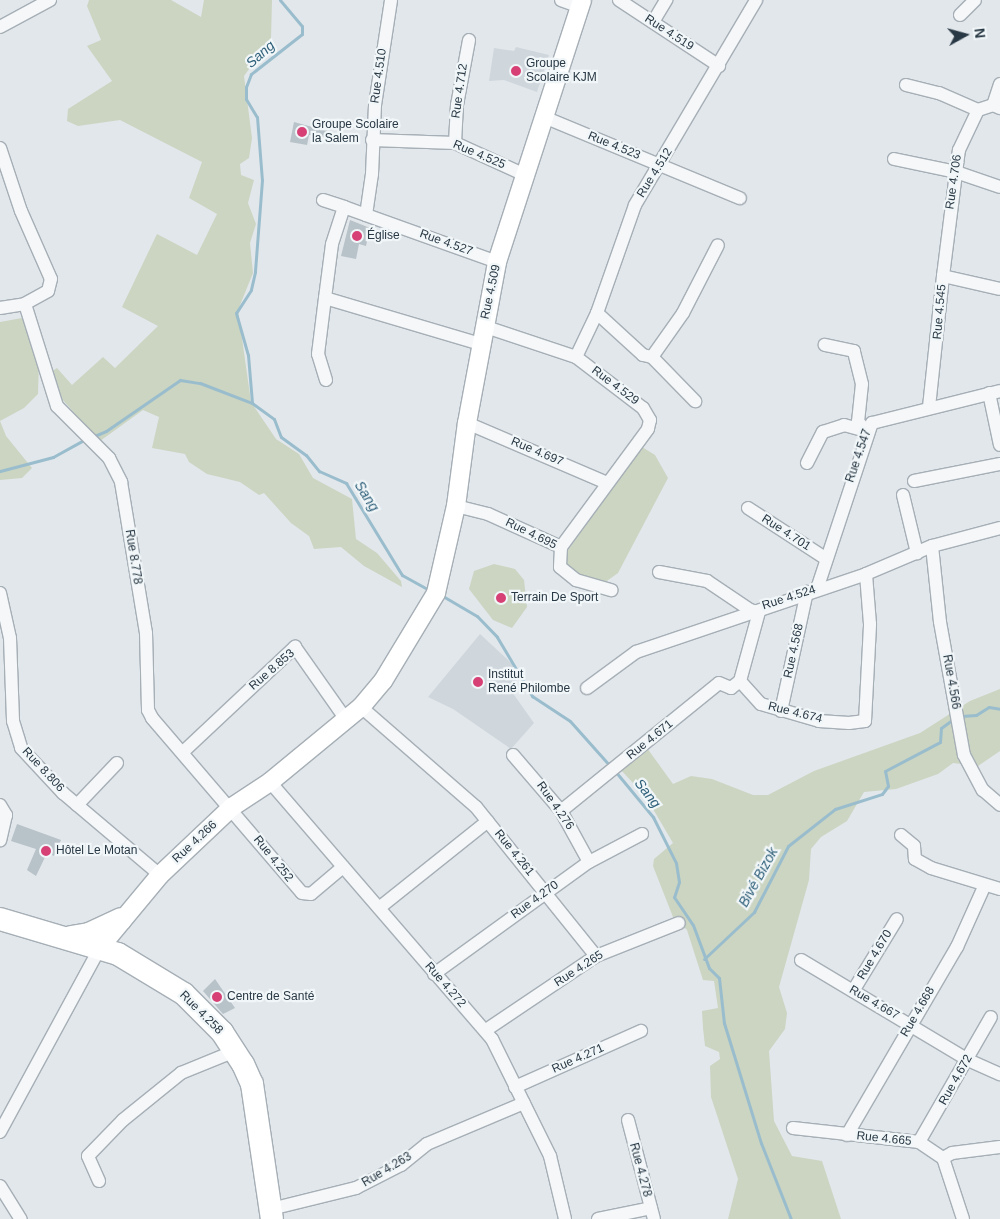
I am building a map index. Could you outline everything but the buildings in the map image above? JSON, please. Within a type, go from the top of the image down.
[{"type":"highway","name":"Rue 4.258","points":[[0,919],[64,938],[101,946],[135,962],[184,994],[235,1051],[252,1084],[258,1108],[272,1214]]},
{"type":"highway","points":[[64,938],[88,934],[121,919]]},
{"type":"highway","points":[[121,919],[118,942],[135,962]]},
{"type":"street","points":[[0,27],[50,0]]},
{"type":"street","name":"Rue 4.510","points":[[366,215],[372,140],[390,0]]},
{"type":"street","points":[[561,0],[581,3]]},
{"type":"street","name":"Rue 4.519","points":[[619,0],[719,66]]},
{"type":"street","points":[[653,22],[666,0]]},
{"type":"street","name":"Rue 4.512","points":[[576,357],[597,313],[635,205],[661,166],[756,0]]},
{"type":"street","points":[[960,15],[975,0]]},
{"type":"street","name":"Rue 4.509","points":[[436,593],[456,506],[483,326],[497,262],[581,3]]},
{"type":"street","name":"Rue 4.712","points":[[455,143],[456,105],[469,40]]},
{"type":"street","points":[[906,85],[939,93],[978,110],[997,106],[1000,84]]},
{"type":"street","name":"Rue 4.706","points":[[943,276],[959,150],[978,110]]},
{"type":"street","name":"Rue 4.523","points":[[544,117],[740,198]]},
{"type":"street","name":"Rue 4.525","points":[[372,140],[455,143],[525,175]]},
{"type":"street","points":[[0,148],[18,203],[51,278],[48,291],[25,304],[0,308]]},
{"type":"street","points":[[894,159],[956,172],[1000,186]]},
{"type":"street","points":[[323,200],[366,215]]},
{"type":"street","points":[[326,380],[318,354],[332,244],[344,207]]},
{"type":"street","name":"Rue 4.527","points":[[366,215],[497,262]]},
{"type":"street","points":[[652,356],[683,313],[718,245]]},
{"type":"street","name":"Rue 4.545","points":[[929,407],[943,276],[1000,289]]},
{"type":"street","points":[[325,298],[480,344]]},
{"type":"street","name":"Rue 8.778","points":[[25,304],[57,406],[109,458],[121,482],[146,633],[148,710],[232,808]]},
{"type":"street","points":[[597,313],[643,355],[652,356],[695,401]]},
{"type":"street","name":"Rue 4.529","points":[[483,326],[576,357],[643,408],[650,420],[648,429],[561,547]]},
{"type":"street","points":[[825,345],[854,351],[862,384],[858,422],[867,431]]},
{"type":"street","points":[[994,392],[1000,445]]},
{"type":"street","name":"Rue 4.547","points":[[812,591],[825,558],[867,431],[878,418],[994,392]]},
{"type":"street","name":"Rue 4.697","points":[[467,423],[607,483]]},
{"type":"street","points":[[806,463],[823,432],[844,425],[867,431]]},
{"type":"street","points":[[914,481],[1000,464]]},
{"type":"street","points":[[903,495],[916,553]]},
{"type":"street","name":"Rue 4.695","points":[[456,506],[488,514],[561,547],[560,567],[576,580],[612,590]]},
{"type":"street","name":"Rue 4.701","points":[[748,508],[825,558]]},
{"type":"street","name":"Rue 4.524","points":[[587,688],[630,654],[750,610],[866,574],[932,546],[1000,528]]},
{"type":"street","name":"Rue 4.566","points":[[932,546],[940,622],[964,755],[983,790],[1000,805]]},
{"type":"street","points":[[659,572],[707,581],[750,610],[759,612],[740,681]]},
{"type":"street","name":"Rue 4.674","points":[[740,681],[760,704],[781,711],[819,721],[865,721],[870,624],[866,574]]},
{"type":"street","name":"Rue 4.568","points":[[781,711],[812,591]]},
{"type":"street","name":"Rue 8.806","points":[[0,593],[10,638],[17,740],[78,805],[160,875]]},
{"type":"street","name":"Rue 4.266","points":[[0,1132],[101,946],[121,919],[160,875],[232,808],[270,782],[347,721],[361,707],[383,681],[436,593]]},
{"type":"street","name":"Rue 8.853","points":[[183,752],[295,647],[347,721]]},
{"type":"street","name":"Rue 4.671","points":[[561,811],[719,683],[731,688],[740,681]]},
{"type":"street","name":"Rue 4.261","points":[[361,707],[488,821],[596,956]]},
{"type":"street","name":"Rue 4.276","points":[[513,755],[561,811],[589,862]]},
{"type":"street","points":[[78,805],[118,764]]},
{"type":"street","name":"Rue 4.272","points":[[270,782],[434,974],[486,1030],[550,1156],[565,1219]]},
{"type":"street","points":[[0,805],[6,815],[0,840]]},
{"type":"street","name":"Rue 4.252","points":[[232,808],[302,893],[311,894],[343,867]]},
{"type":"street","name":"Rue 4.261","points":[[379,908],[488,821]]},
{"type":"street","name":"Rue 4.270","points":[[434,974],[589,862],[642,834]]},
{"type":"street","points":[[901,835],[914,846],[915,859],[949,877],[984,887],[1000,889]]},
{"type":"street","name":"Rue 4.668","points":[[847,1135],[910,1024],[957,947],[984,887]]},
{"type":"street","name":"Rue 4.670","points":[[853,991],[897,919]]},
{"type":"street","name":"Rue 4.265","points":[[486,1030],[596,956],[679,923]]},
{"type":"street","name":"Rue 4.667","points":[[801,960],[968,1060],[1000,1074]]},
{"type":"street","name":"Rue 4.672","points":[[920,1142],[991,1017]]},
{"type":"street","name":"Rue 4.271","points":[[515,1088],[640,1031]]},
{"type":"street","points":[[99,1181],[88,1156],[123,1120],[181,1073],[235,1051]]},
{"type":"street","name":"Rue 4.263","points":[[272,1214],[356,1188],[401,1165],[427,1144],[524,1103]]},
{"type":"street","name":"Rue 4.278","points":[[628,1120],[653,1214]]},
{"type":"street","name":"Rue 4.665","points":[[793,1128],[920,1142],[943,1158]]},
{"type":"street","points":[[963,1219],[943,1158],[952,1153],[999,1145]]},
{"type":"street","points":[[0,1186],[21,1219]]},
{"type":"street","points":[[598,1219],[653,1214]]},
{"type":"shaded area","name":"Groupe Scolaire KJM","points":[[516,47],[549,55],[537,92],[504,80],[489,81],[494,48],[514,51]]},
{"type":"shaded area","name":"Institut René Philombe","points":[[480,634],[521,672],[512,692],[534,723],[511,749],[453,709],[428,697]]},
{"type":"green space","points":[[89,0],[171,0],[201,17],[204,0],[272,0],[271,39],[244,76],[252,138],[249,158],[240,164],[241,175],[254,180],[248,203],[256,224],[250,243],[253,273],[238,310],[251,402],[276,439],[299,454],[313,478],[352,499],[356,539],[377,553],[401,581],[402,587],[364,566],[341,547],[314,549],[309,536],[291,523],[264,493],[259,495],[240,482],[207,474],[189,462],[185,454],[152,448],[159,417],[143,410],[100,441],[60,397],[51,372],[57,368],[72,385],[103,357],[115,368],[158,326],[122,307],[157,234],[197,255],[217,214],[189,198],[202,162],[120,120],[78,126],[67,121],[68,109],[112,81],[87,46],[101,40],[87,6]]},
{"type":"green space","points":[[22,318],[32,326],[39,357],[38,394],[24,408],[0,421],[0,322]]},
{"type":"green space","points":[[0,421],[6,436],[32,468],[22,478],[0,480]]},
{"type":"green space","points":[[642,447],[655,455],[668,478],[618,573],[604,583],[585,578],[567,568],[563,557]]},
{"type":"green space","name":"Terrain De Sport","points":[[494,564],[515,569],[524,580],[527,607],[512,628],[493,620],[469,589],[474,571]]},
{"type":"green space","points":[[1000,689],[1000,751],[978,766],[953,763],[938,774],[896,789],[864,792],[847,821],[821,837],[811,849],[809,880],[779,987],[787,1013],[785,1029],[769,1051],[774,1121],[792,1156],[822,1161],[841,1219],[728,1219],[738,1179],[711,1097],[710,1066],[720,1059],[719,1052],[705,1046],[702,1011],[718,1008],[714,981],[703,980],[687,930],[673,917],[653,866],[654,859],[673,843],[646,797],[621,770],[647,748],[673,784],[691,776],[712,779],[753,795],[768,795],[814,771],[920,733],[970,701]]},
{"type":"waterway","name":"Sang","points":[[280,0],[302,26],[302,34],[251,74],[246,87],[246,99],[257,117],[262,180],[255,272],[251,290],[236,313],[248,355],[252,403],[274,419],[281,437],[306,455],[319,471],[346,483],[402,575],[431,591]]},
{"type":"waterway","points":[[92,437],[106,431],[180,380],[200,383],[252,403]]},
{"type":"waterway","points":[[0,471],[53,457],[86,439]]},
{"type":"waterway","name":"Sang","points":[[441,595],[477,616],[497,637],[532,696],[570,721],[611,767]]},
{"type":"waterway","name":"Bivé Bizok","points":[[961,716],[976,715],[989,707],[1000,709]]},
{"type":"waterway","name":"Bivé Bizok","points":[[704,959],[754,912],[788,846],[835,809],[882,794],[888,786],[885,771],[940,742],[941,728],[955,718]]},
{"type":"waterway","name":"Bivé Bizok","points":[[615,771],[653,817],[676,863],[679,882],[674,897],[693,925],[709,968],[719,978],[724,1023],[761,1143],[791,1219]]},
{"type":"place","name":"Groupe Scolaire KJM","points":[[516,71]]},
{"type":"place","name":"Groupe Scolaire la Salem","points":[[302,132]]},
{"type":"place","name":"Église","points":[[357,236]]},
{"type":"place","name":"Terrain De Sport","points":[[501,598]]},
{"type":"place","name":"Institut René Philombe","points":[[478,682]]},
{"type":"place","name":"Hôtel Le Motan","points":[[46,851]]},
{"type":"place","name":"Centre de Santé","points":[[217,997]]}]
